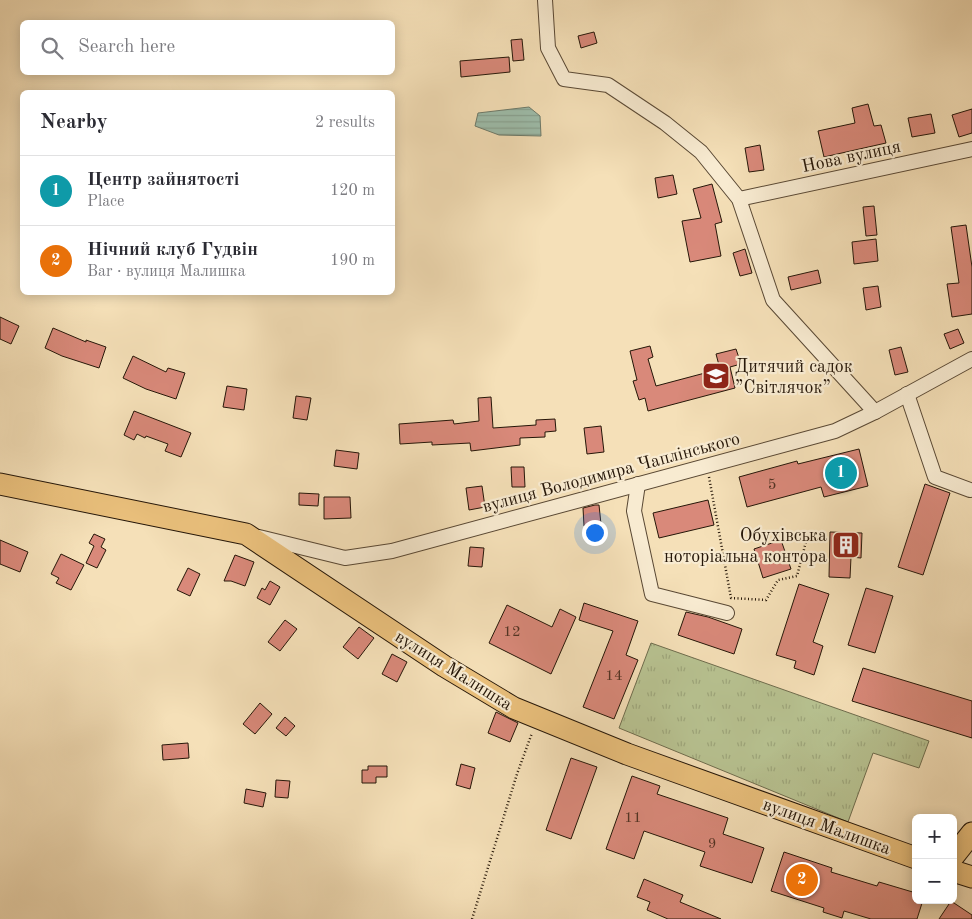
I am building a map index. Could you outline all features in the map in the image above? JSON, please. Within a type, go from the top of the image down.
[{"type":"main road","name":"вулиця Малишка","points":[[0,484],[246,534],[444,666],[514,708],[627,754],[912,857]]},
{"type":"main road","points":[[957,852],[972,832]]},
{"type":"main road","points":[[957,872],[972,877]]},
{"type":"street","points":[[545,0],[548,48],[564,79],[608,85],[665,123],[701,152],[739,199],[773,300],[875,412]]},
{"type":"street","name":"Нова вулиця","points":[[739,199],[972,149]]},
{"type":"street","name":"вулиця Володимира Чаплінського","points":[[246,534],[345,558],[392,551],[836,431],[972,359]]},
{"type":"street","points":[[906,394],[935,477],[970,490]]},
{"type":"street","points":[[638,484],[634,510],[652,594],[727,613]]},
{"type":"path","points":[[707,466],[731,598],[766,600],[778,580],[798,576],[807,538]]},
{"type":"path","points":[[472,919],[516,774],[532,733],[539,735]]},
{"type":"green space","points":[[651,643],[929,741],[919,768],[873,753],[848,822],[619,728]]},
{"type":"shaded area","points":[[529,107],[540,116],[541,136],[499,135],[475,126],[478,113]]},
{"type":"building","points":[[594,32],[597,43],[581,48],[578,36]]},
{"type":"building","points":[[522,39],[524,60],[513,61],[511,40]]},
{"type":"building","points":[[509,57],[510,72],[461,77],[460,61]]},
{"type":"building","points":[[868,104],[874,126],[881,125],[886,143],[824,157],[818,131],[855,123],[852,108]]},
{"type":"building","points":[[972,109],[972,133],[959,137],[952,115]]},
{"type":"building","points":[[931,114],[935,133],[912,137],[908,118]]},
{"type":"building","points":[[760,145],[764,170],[749,172],[745,148]]},
{"type":"building","points":[[673,175],[677,194],[658,198],[655,178]]},
{"type":"building","points":[[712,184],[722,222],[715,224],[721,256],[690,262],[682,221],[701,218],[693,189]]},
{"type":"building","points":[[874,206],[877,235],[866,236],[863,207]]},
{"type":"building","points":[[966,225],[972,267],[972,314],[952,317],[947,284],[959,283],[951,227]]},
{"type":"building","points":[[876,239],[878,261],[854,264],[852,242]]},
{"type":"building","points":[[745,249],[752,273],[740,276],[733,253]]},
{"type":"building","points":[[818,270],[821,283],[791,290],[788,277]]},
{"type":"building","points":[[878,286],[881,307],[866,310],[863,288]]},
{"type":"building","points":[[0,317],[19,326],[11,344],[0,339]]},
{"type":"building","points":[[53,328],[86,342],[86,340],[106,347],[99,368],[62,356],[45,348]]},
{"type":"building","points":[[958,329],[964,343],[950,349],[944,334]]},
{"type":"building","points":[[650,346],[653,357],[648,359],[656,386],[720,369],[716,354],[736,349],[741,364],[730,367],[735,388],[648,411],[645,398],[639,400],[633,381],[637,380],[630,351]]},
{"type":"building","points":[[901,347],[908,372],[895,375],[889,350]]},
{"type":"building","points":[[133,356],[166,372],[168,368],[185,373],[176,399],[146,389],[123,378]]},
{"type":"building","points":[[227,386],[247,389],[244,410],[223,407]]},
{"type":"building","points":[[296,396],[311,398],[307,420],[293,418]]},
{"type":"building","points":[[491,397],[493,428],[536,425],[536,420],[555,419],[556,431],[545,432],[545,437],[520,438],[520,445],[471,451],[470,443],[432,445],[432,442],[400,444],[399,424],[453,420],[454,424],[479,421],[478,398]]},
{"type":"building","points":[[134,411],[191,433],[181,457],[165,451],[168,444],[137,434],[134,440],[124,435]]},
{"type":"building","points":[[601,426],[604,452],[587,454],[584,428]]},
{"type":"building","points":[[859,449],[868,486],[824,497],[821,487],[747,507],[739,477],[797,461],[798,464]]},
{"type":"building","points":[[336,450],[359,453],[357,469],[334,466]]},
{"type":"building","points":[[511,467],[524,467],[525,487],[512,487]]},
{"type":"building","points":[[925,484],[950,493],[923,575],[898,567]]},
{"type":"building","points":[[482,486],[485,507],[469,510],[466,488]]},
{"type":"building","points":[[299,493],[319,494],[318,506],[299,505]]},
{"type":"building","points":[[324,497],[350,497],[351,518],[324,519]]},
{"type":"building","points":[[708,500],[714,525],[659,538],[653,513]]},
{"type":"building","points":[[599,505],[601,524],[584,526],[583,508]]},
{"type":"building","name":"Обухівська ноторіальна контора","points":[[830,532],[862,533],[861,558],[851,557],[850,578],[829,577]]},
{"type":"building","points":[[94,534],[105,539],[101,547],[106,550],[97,568],[86,563],[94,546],[89,543]]},
{"type":"building","points":[[0,540],[28,552],[20,572],[0,564]]},
{"type":"building","points":[[781,540],[791,569],[763,578],[754,549]]},
{"type":"building","points":[[470,547],[484,548],[482,567],[468,566]]},
{"type":"building","points":[[61,554],[84,565],[71,590],[56,583],[59,578],[51,574]]},
{"type":"building","points":[[235,555],[254,562],[245,586],[231,581],[224,581]]},
{"type":"building","points":[[188,568],[200,574],[190,596],[177,590]]},
{"type":"building","points":[[270,581],[280,587],[270,605],[257,598],[262,588],[265,590]]},
{"type":"building","points":[[799,584],[829,594],[813,642],[823,646],[814,675],[794,668],[796,661],[776,655]]},
{"type":"building","points":[[866,588],[893,596],[875,653],[848,645]]},
{"type":"building","points":[[584,603],[638,621],[626,655],[638,660],[614,719],[583,707],[613,631],[579,620]]},
{"type":"building","points":[[507,605],[552,627],[560,609],[576,617],[551,674],[489,643]]},
{"type":"building","points":[[686,612],[708,617],[742,629],[734,654],[678,635]]},
{"type":"building","points":[[285,620],[297,629],[280,651],[268,642]]},
{"type":"building","points":[[359,627],[374,638],[358,659],[343,647]]},
{"type":"building","points":[[392,654],[407,662],[397,682],[382,674]]},
{"type":"building","points":[[863,668],[972,701],[972,738],[852,701]]},
{"type":"building","points":[[260,703],[272,714],[255,734],[243,724]]},
{"type":"building","points":[[496,712],[518,723],[510,742],[488,733]]},
{"type":"building","points":[[285,717],[295,726],[286,736],[276,728]]},
{"type":"building","points":[[188,743],[189,758],[163,760],[162,745]]},
{"type":"building","points":[[571,758],[597,767],[571,839],[546,830]]},
{"type":"building","points":[[461,764],[475,768],[470,789],[456,785]]},
{"type":"building","points":[[368,766],[387,766],[387,777],[376,777],[376,783],[362,783],[362,770],[368,770]]},
{"type":"building","points":[[632,776],[660,786],[657,794],[728,818],[723,834],[764,848],[752,883],[700,866],[705,852],[644,831],[634,859],[606,849]]},
{"type":"building","points":[[276,780],[290,781],[288,798],[275,797]]},
{"type":"building","points":[[246,789],[266,793],[263,807],[244,803]]},
{"type":"building","points":[[784,852],[832,868],[831,872],[877,886],[879,882],[912,892],[912,904],[922,904],[917,919],[871,919],[844,911],[842,918],[823,912],[824,908],[771,891]]},
{"type":"building","points":[[644,879],[683,895],[680,902],[721,919],[668,919],[647,910],[650,902],[637,897]]},
{"type":"building","points":[[949,904],[956,904],[972,915],[972,919],[939,919]]},
{"type":"place","name":"Дитячий садок ”Світлячок”","points":[[716,376]]},
{"type":"place","name":"Центр зайнятості","points":[[841,473]]},
{"type":"place","name":"Обухівська ноторіальна контора","points":[[846,545]]},
{"type":"place","name":"Нічний клуб Гудвін","points":[[802,880]]}]
